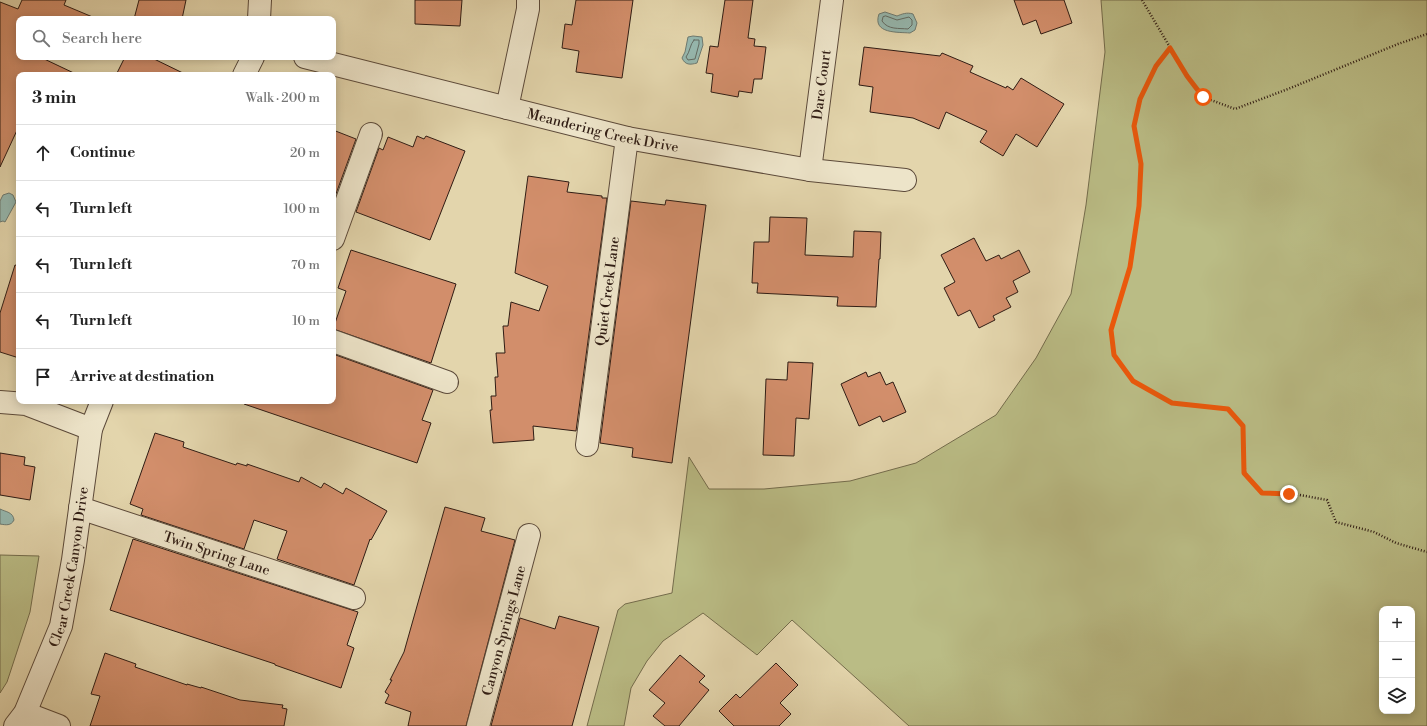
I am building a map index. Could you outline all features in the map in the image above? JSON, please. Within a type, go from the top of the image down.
[{"type":"street","points":[[259,16],[260,0]]},
{"type":"street","points":[[507,108],[528,9],[528,0]]},
{"type":"street","name":"Dare Court","points":[[810,170],[832,0]]},
{"type":"street","points":[[246,72],[252,60]]},
{"type":"street","name":"Meandering Creek Drive","points":[[317,60],[627,138],[810,170],[905,180]]},
{"type":"street","points":[[336,231],[371,134]]},
{"type":"street","name":"Quiet Creek Lane","points":[[587,445],[627,138]]},
{"type":"street","points":[[336,342],[447,382]]},
{"type":"street","points":[[0,402],[16,403]]},
{"type":"street","points":[[26,404],[91,429]]},
{"type":"street","name":"Clear Creek Canyon Drive","points":[[20,720],[61,626],[73,560],[91,429],[101,404]]},
{"type":"street","name":"Twin Spring Lane","points":[[80,508],[354,598]]},
{"type":"street","name":"Canyon Springs Lane","points":[[478,726],[529,535]]},
{"type":"street","points":[[20,720],[59,726]]},
{"type":"path","points":[[1142,0],[1187,76],[1203,97],[1235,109],[1398,44],[1427,34]]},
{"type":"path","points":[[1170,48],[1156,66],[1140,99],[1134,126],[1141,164],[1139,206],[1130,267],[1111,330],[1114,355],[1133,381],[1172,403],[1228,409],[1243,426],[1244,473],[1262,493],[1289,494],[1327,500],[1336,522],[1374,532],[1396,543],[1427,552]]},
{"type":"green space","points":[[1101,0],[1427,0],[1427,726],[909,726],[792,620],[757,655],[703,613],[663,641],[647,661],[631,688],[624,726],[587,726],[618,610],[625,604],[672,593],[689,457],[709,489],[764,489],[850,481],[916,463],[996,415],[1036,358],[1071,294],[1086,205],[1105,52]]},
{"type":"green space","points":[[0,555],[39,556],[30,612],[7,682],[0,693]]},
{"type":"water","points":[[885,12],[897,16],[907,13],[913,14],[917,23],[915,30],[910,33],[893,32],[883,29],[879,25],[878,21],[879,14]]},
{"type":"water","points":[[688,37],[702,37],[703,45],[697,63],[688,64],[682,58],[685,52]]},
{"type":"water","points":[[9,193],[13,195],[16,202],[5,222],[0,222],[0,201],[3,195]]},
{"type":"water","points":[[0,509],[12,515],[14,520],[10,524],[0,524]]},
{"type":"building","points":[[22,0],[66,0],[64,5],[90,16],[16,16],[16,60],[46,60],[72,72],[16,72],[16,132],[0,167],[0,2],[18,9]]},
{"type":"building","points":[[139,0],[186,0],[183,16],[135,16]]},
{"type":"building","points":[[415,0],[462,0],[460,26],[415,24]]},
{"type":"building","points":[[576,0],[633,0],[622,78],[576,72],[579,51],[562,48],[565,24],[572,25]]},
{"type":"building","points":[[725,0],[753,0],[748,38],[755,39],[754,46],[766,47],[762,79],[754,79],[752,93],[739,91],[738,97],[711,92],[713,74],[706,73],[710,46],[718,47]]},
{"type":"building","points":[[1014,0],[1064,0],[1072,23],[1041,34],[1036,20],[1023,25]]},
{"type":"building","points":[[864,47],[940,56],[942,53],[973,66],[970,72],[1006,88],[1007,86],[1013,90],[1021,78],[1064,104],[1037,147],[1016,134],[1003,156],[980,142],[987,131],[946,112],[939,129],[913,118],[870,112],[873,87],[859,85]]},
{"type":"building","points":[[124,60],[156,60],[181,72],[118,72]]},
{"type":"building","points":[[336,131],[356,139],[336,194]]},
{"type":"building","points":[[417,136],[424,139],[426,136],[465,151],[430,240],[356,212],[379,148],[383,150],[388,137],[413,147]]},
{"type":"building","points":[[528,176],[569,182],[567,192],[602,196],[602,198],[607,198],[576,431],[533,426],[534,440],[493,443],[490,410],[492,410],[491,396],[496,396],[495,377],[498,377],[496,353],[505,353],[503,326],[508,326],[511,302],[539,311],[548,286],[515,273]]},
{"type":"building","points":[[666,200],[706,205],[672,463],[632,457],[633,448],[600,443],[631,201],[665,205]]},
{"type":"building","points":[[770,217],[807,218],[805,255],[853,257],[854,231],[881,232],[876,307],[837,306],[838,297],[757,293],[758,283],[752,283],[754,242],[769,242]]},
{"type":"building","points":[[974,238],[986,261],[999,255],[1001,259],[1019,250],[1030,272],[1013,281],[1018,292],[1006,298],[1011,307],[993,316],[995,320],[979,328],[970,310],[958,316],[944,288],[955,282],[941,255]]},
{"type":"building","points":[[351,250],[456,284],[431,363],[336,330],[336,320],[346,291],[338,288]]},
{"type":"building","points":[[16,265],[16,357],[0,352],[0,313]]},
{"type":"building","points":[[336,355],[433,390],[422,420],[431,423],[417,463],[244,404],[336,404]]},
{"type":"building","points":[[788,362],[813,363],[809,419],[796,418],[794,456],[763,455],[766,379],[787,380]]},
{"type":"building","points":[[866,372],[868,377],[880,372],[886,385],[893,382],[906,412],[883,422],[880,416],[859,426],[841,384]]},
{"type":"building","points":[[155,433],[184,442],[183,447],[236,465],[237,463],[247,466],[247,464],[299,482],[301,477],[321,488],[324,483],[343,494],[346,488],[387,511],[371,540],[370,539],[354,585],[277,559],[287,531],[254,520],[244,549],[141,515],[143,509],[130,504]]},
{"type":"building","points":[[0,453],[25,457],[24,465],[35,467],[30,500],[0,495]]},
{"type":"building","points":[[445,507],[485,518],[481,531],[515,540],[466,726],[408,726],[411,712],[385,703],[389,695],[385,692],[404,652]]},
{"type":"building","points":[[133,539],[358,612],[347,645],[354,648],[341,688],[275,664],[110,610]]},
{"type":"building","points":[[559,616],[599,627],[572,726],[491,726],[520,618],[555,629]]},
{"type":"building","points":[[105,653],[136,664],[135,667],[187,685],[201,687],[240,700],[283,705],[282,708],[287,709],[284,726],[90,726],[100,696],[91,694]]},
{"type":"building","points":[[680,655],[705,676],[699,682],[709,690],[679,726],[665,726],[653,716],[665,703],[649,690]]},
{"type":"building","points":[[776,663],[798,685],[780,703],[791,714],[779,726],[734,726],[719,711],[736,694],[740,698]]},
{"type":"route","points":[[1203,97],[1187,76],[1170,48],[1156,66],[1140,99],[1134,126],[1141,164],[1139,206],[1130,267],[1111,330],[1114,355],[1133,381],[1172,403],[1228,409],[1243,426],[1244,473],[1262,493],[1289,494]]}]
